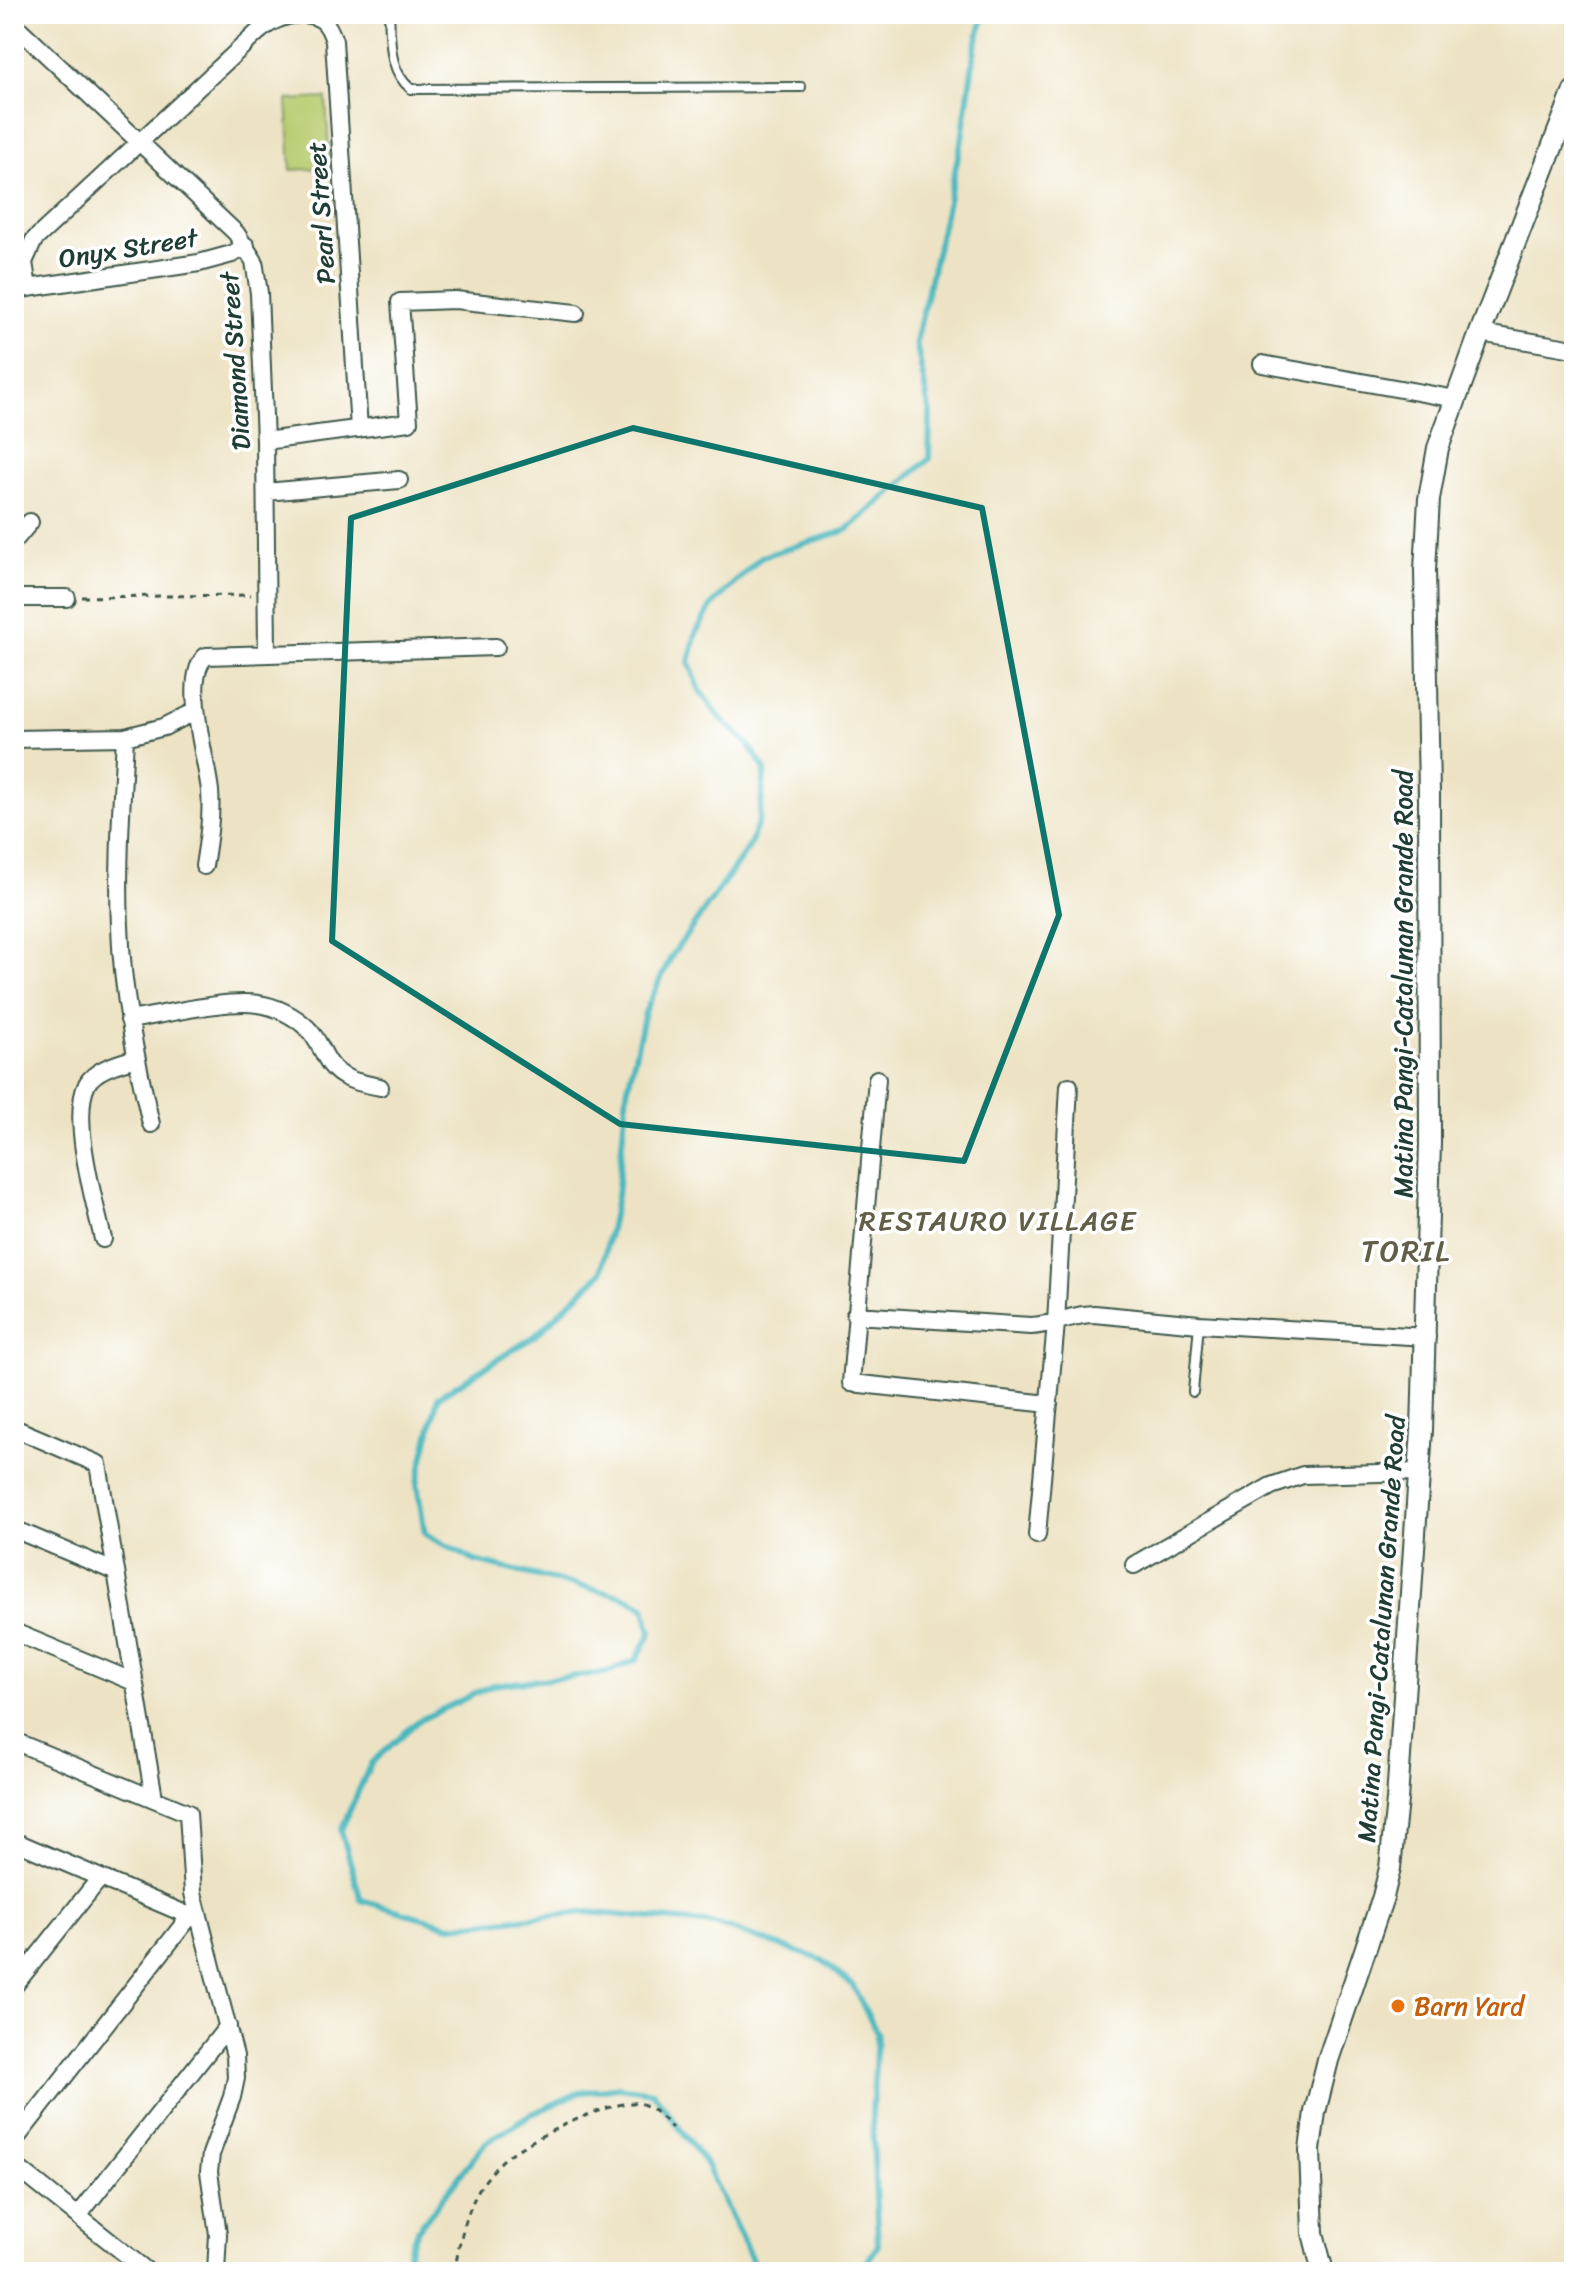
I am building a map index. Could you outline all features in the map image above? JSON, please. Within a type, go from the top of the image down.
[{"type":"street","name":"Pearl Street","points":[[21,289],[27,250],[34,240],[269,22],[285,16],[311,14],[326,22],[334,41],[359,429]]},
{"type":"street","name":"Diamond Street","points":[[14,24],[246,246],[254,261],[258,276],[265,441],[267,653]]},
{"type":"street","name":"Matina Pangi-Catalunan Grande Road","points":[[1323,2272],[1313,2233],[1310,2150],[1315,2112],[1328,2060],[1390,1868],[1427,1337],[1430,992],[1426,527],[1438,448],[1574,91]]},
{"type":"street","name":"Onyx Street","points":[[21,289],[199,263],[232,254],[246,246]]},
{"type":"street","points":[[265,441],[409,422],[400,302],[455,300],[576,313]]},
{"type":"street","points":[[1480,333],[1574,349]]},
{"type":"street","points":[[1262,364],[1456,399]]},
{"type":"street","points":[[266,492],[399,480]]},
{"type":"street","points":[[14,541],[30,522]]},
{"type":"street","points":[[14,598],[67,598]]},
{"type":"street","points":[[204,866],[211,815],[210,788],[196,711],[198,668],[206,656],[496,647]]},
{"type":"street","points":[[14,739],[125,737],[164,727],[196,711]]},
{"type":"street","points":[[125,737],[119,868],[120,927],[129,1020],[151,1124]]},
{"type":"street","points":[[129,1020],[230,1005],[258,1004],[285,1012],[308,1028],[331,1065],[342,1076],[380,1087]]},
{"type":"street","points":[[103,1239],[87,1161],[81,1105],[87,1082],[105,1069],[136,1058]]},
{"type":"street","points":[[877,1079],[851,1383],[1049,1404]]},
{"type":"street","points":[[1037,1535],[1056,1323],[1069,1086]]},
{"type":"street","points":[[855,1315],[1031,1326],[1056,1323],[1080,1314],[1094,1314],[1199,1324],[1427,1337]]},
{"type":"street","points":[[14,1428],[98,1464],[154,1798]]},
{"type":"street","points":[[1134,1565],[1271,1486],[1303,1475],[1419,1472]]},
{"type":"street","points":[[14,1529],[116,1572]]},
{"type":"street","points":[[14,1632],[134,1682]]},
{"type":"street","points":[[14,1741],[188,1813],[194,1915],[235,2056],[236,2078],[232,2097],[211,2154],[209,2172],[218,2234],[216,2272]]},
{"type":"street","points":[[14,1841],[194,1915]]},
{"type":"street","points":[[14,1986],[100,1878]]},
{"type":"street","points":[[14,2141],[194,1915]]},
{"type":"street","points":[[78,2216],[228,2026]]},
{"type":"street","points":[[14,2165],[148,2272]]},
{"type":"lane","points":[[389,14],[395,68],[411,89],[801,87]]},
{"type":"lane","points":[[1193,1392],[1199,1324]]},
{"type":"path","points":[[67,598],[266,594]]},
{"type":"path","points":[[455,2272],[464,2229],[479,2190],[502,2161],[538,2137],[611,2107],[639,2103],[656,2112],[672,2128]]},
{"type":"highlighted area","points":[[633,428],[982,508],[1059,915],[964,1161],[620,1124],[332,941],[351,518]]},
{"type":"green space","points":[[326,98],[330,168],[291,170],[287,100]]},
{"type":"waterway","points":[[846,2272],[867,2262],[878,2245],[872,2114],[877,2033],[853,1986],[822,1960],[715,1924],[587,1912],[450,1926],[361,1900],[341,1830],[371,1763],[418,1721],[493,1685],[605,1673],[636,1660],[651,1633],[644,1607],[625,1597],[475,1561],[425,1534],[417,1484],[438,1397],[535,1336],[601,1273],[617,1196],[627,1091],[645,1012],[671,957],[749,847],[759,820],[765,770],[748,744],[721,719],[700,691],[689,662],[696,633],[712,605],[761,557],[847,530],[929,459],[930,414],[916,342],[962,139],[975,48],[984,14]]},
{"type":"waterway","points":[[401,2272],[416,2232],[485,2143],[530,2115],[578,2093],[619,2087],[653,2092],[706,2164],[755,2266],[777,2272]]},
{"type":"place","name":"Barn Yard","points":[[1398,2006]]},
{"type":"district","name":"RESTAURO VILLAGE","points":[[998,1220]]},
{"type":"district","name":"TORIL","points":[[1406,1251]]}]
